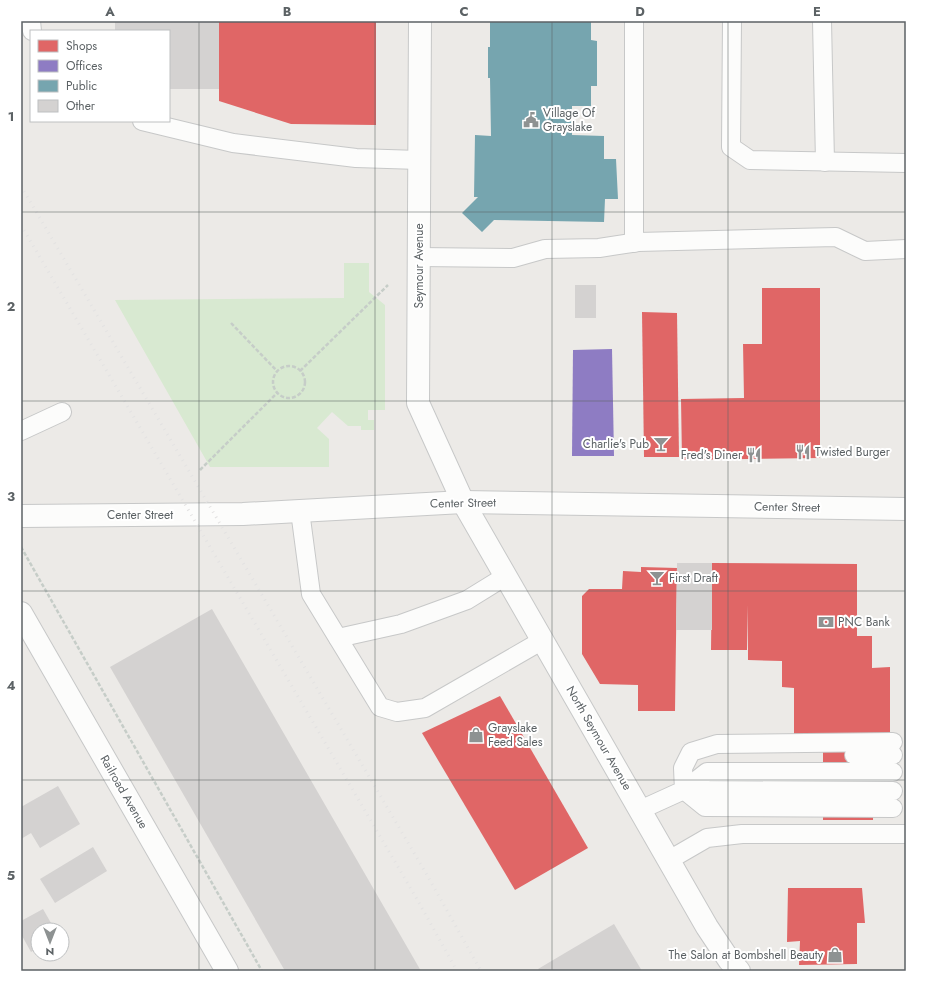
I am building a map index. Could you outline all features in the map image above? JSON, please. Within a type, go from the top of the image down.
[{"type":"street","name":"Seymour Avenue","points":[[420,21],[418,403],[463,502]]},
{"type":"street","name":"Center Street","points":[[21,516],[222,515],[463,502],[906,509]]},
{"type":"street","name":"North Seymour Avenue","points":[[463,502],[707,927],[729,960],[739,971]]},
{"type":"street","name":"Railroad Avenue","points":[[21,613],[227,971]]},
{"type":"lane","points":[[634,21],[634,243]]},
{"type":"lane","points":[[732,21],[731,147],[750,160],[906,163]]},
{"type":"lane","points":[[822,21],[825,162]]},
{"type":"lane","points":[[146,122],[233,143],[356,158],[419,160]]},
{"type":"lane","points":[[418,257],[513,258],[545,250],[599,248],[634,243],[836,237],[864,250],[906,249]]},
{"type":"lane","points":[[21,431],[62,412]]},
{"type":"lane","points":[[300,511],[311,594],[380,707],[397,712],[425,708],[543,640]]},
{"type":"lane","points":[[338,638],[401,624],[467,600],[506,576]]},
{"type":"lane","points":[[640,810],[684,790],[707,772],[893,756],[717,744],[691,752],[683,768],[684,790]]},
{"type":"lane","points":[[684,790],[893,799]]},
{"type":"lane","points":[[668,860],[707,838],[742,834],[906,834]]},
{"type":"path","points":[[300,371],[388,285]]},
{"type":"path","points":[[231,323],[277,371]]},
{"type":"path","points":[[290,366],[300,371],[304,384],[300,394],[286,398],[277,393],[273,383],[273,378],[277,371],[290,366]]},
{"type":"path","points":[[200,470],[277,393]]},
{"type":"path","points":[[21,547],[262,971]]},
{"type":"green space","points":[[344,263],[369,263],[369,292],[385,305],[385,410],[368,410],[368,420],[374,420],[374,430],[361,430],[361,426],[348,426],[332,412],[317,428],[329,439],[329,467],[210,467],[115,300],[344,298]]},
{"type":"building: Shops","points":[[219,21],[376,21],[376,125],[291,124],[219,101]]},
{"type":"building: Shops","points":[[762,288],[820,288],[820,458],[682,460],[681,399],[744,398],[743,344],[762,344]]},
{"type":"building: Shops","points":[[642,312],[677,313],[679,457],[644,457]]},
{"type":"building: Shops","points":[[712,563],[857,564],[857,636],[872,636],[872,668],[890,667],[890,735],[874,736],[873,820],[823,820],[823,734],[794,734],[794,688],[782,687],[782,661],[748,660],[748,605],[747,650],[711,650]]},
{"type":"building: Shops","points":[[641,567],[677,568],[675,711],[638,711],[638,685],[600,684],[582,654],[582,596],[589,589],[622,589],[623,571],[641,572]]},
{"type":"building: Shops","points":[[500,696],[588,848],[515,890],[422,733]]},
{"type":"building: Shops","points":[[788,888],[862,888],[865,923],[857,923],[857,964],[799,965],[800,941],[787,942]]},
{"type":"building: Offices","points":[[612,349],[614,456],[572,456],[573,350]]},
{"type":"building: Public","name":"Village Of Grayslake","points":[[490,21],[591,21],[591,40],[597,41],[597,86],[591,86],[591,106],[572,106],[572,135],[604,136],[604,159],[616,159],[618,199],[605,199],[604,222],[494,220],[482,232],[462,213],[478,197],[474,197],[475,135],[491,136],[490,78],[488,78]]},
{"type":"building: Other","points":[[115,21],[219,21],[219,89],[170,89],[170,30],[115,30]]},
{"type":"building: Other","points":[[575,285],[596,285],[596,318],[575,318]]},
{"type":"building: Other","points":[[677,563],[712,563],[712,630],[676,630]]},
{"type":"building: Other","points":[[212,609],[421,971],[285,971],[110,667]]},
{"type":"building: Other","points":[[58,786],[80,824],[40,848],[31,833],[21,839],[21,807]]},
{"type":"building: Other","points":[[93,847],[107,871],[55,903],[40,879]]},
{"type":"building: Other","points":[[43,909],[50,922],[30,922],[30,950],[21,934],[21,921]]},
{"type":"building: Other","points":[[614,924],[642,971],[540,971],[538,969]]},
{"type":"railway","points":[[21,186],[427,875],[481,971]]},
{"type":"railway","points":[[21,225],[418,901],[457,971]]},
{"type":"place","name":"Village Of Grayslake","points":[[531,120]]},
{"type":"place","name":"Charlie's Pub","points":[[661,444]]},
{"type":"place","name":"Twisted Burger","points":[[803,452]]},
{"type":"place","name":"Fred's Diner","points":[[754,455]]},
{"type":"place","name":"First Draft","points":[[657,578]]},
{"type":"place","name":"PNC Bank","points":[[826,622]]},
{"type":"place","name":"Grayslake Feed Sales","points":[[476,735]]},
{"type":"place","name":"The Salon at Bombshell Beauty","points":[[835,955]]}]
